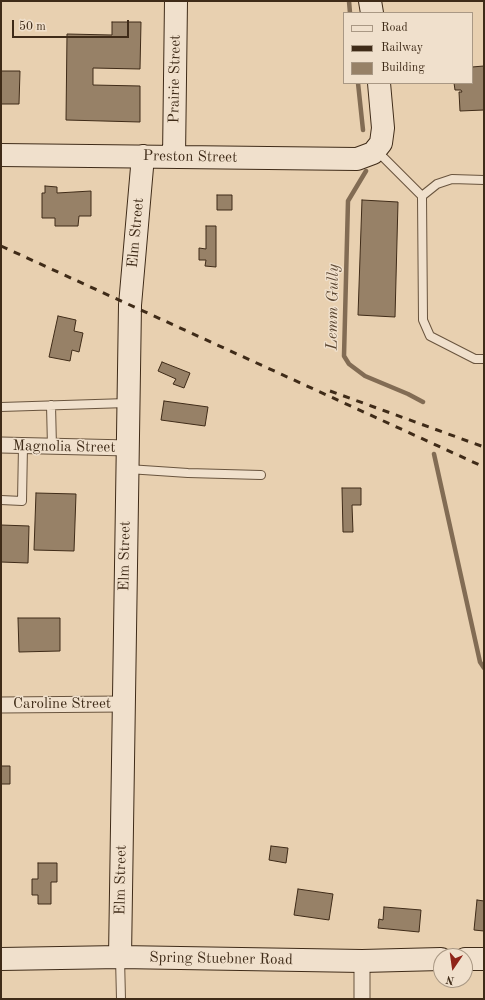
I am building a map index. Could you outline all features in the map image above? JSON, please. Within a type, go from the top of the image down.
[{"type":"street","name":"Prairie Street","points":[[174,157],[176,1]]},
{"type":"street","points":[[370,1],[372,12]]},
{"type":"street","points":[[376,150],[381,143],[383,134],[379,84]]},
{"type":"street","name":"Preston Street","points":[[1,155],[347,159],[364,157],[376,150]]},
{"type":"street","name":"Elm Street","points":[[120,957],[122,704],[130,305],[143,156]]},
{"type":"street","name":"Magnolia Street","points":[[1,445],[52,447],[128,458]]},
{"type":"street","name":"Caroline Street","points":[[1,705],[122,704]]},
{"type":"street","name":"Spring Stuebner Road","points":[[1,960],[120,957],[362,961],[433,959]]},
{"type":"street","points":[[473,959],[484,959]]},
{"type":"street","points":[[362,961],[362,999]]},
{"type":"lane","points":[[376,150],[422,196],[422,320],[430,336],[475,359],[484,359]]},
{"type":"lane","points":[[422,196],[437,184],[452,179],[484,180]]},
{"type":"lane","points":[[1,407],[128,404]]},
{"type":"lane","points":[[51,405],[52,447]]},
{"type":"lane","points":[[1,500],[22,501],[23,446]]},
{"type":"lane","points":[[128,458],[188,473],[261,475]]},
{"type":"lane","points":[[120,957],[121,999]]},
{"type":"building","points":[[112,22],[141,22],[140,69],[93,68],[93,85],[140,86],[140,122],[66,120],[67,34],[112,35]]},
{"type":"building","points":[[484,66],[484,110],[460,111],[459,92],[462,92],[461,90],[455,90],[454,84],[473,84],[473,67]]},
{"type":"building","points":[[1,71],[20,71],[19,104],[1,104]]},
{"type":"building","points":[[45,186],[57,187],[57,193],[91,191],[91,216],[79,216],[78,226],[55,226],[55,218],[42,218],[42,193],[45,193]]},
{"type":"building","points":[[217,195],[232,195],[232,210],[217,210]]},
{"type":"building","points":[[362,200],[398,202],[395,317],[358,315]]},
{"type":"building","points":[[206,226],[216,226],[216,267],[205,266],[206,260],[199,260],[199,248],[206,249]]},
{"type":"building","points":[[58,316],[76,320],[74,331],[83,333],[79,352],[72,350],[70,361],[49,357]]},
{"type":"building","points":[[162,362],[190,373],[184,388],[173,384],[176,379],[158,371]]},
{"type":"building","points":[[164,401],[208,407],[205,426],[161,420]]},
{"type":"building","points":[[342,488],[361,488],[361,505],[352,505],[353,532],[343,532]]},
{"type":"building","points":[[36,493],[76,494],[74,551],[34,550]]},
{"type":"building","points":[[1,525],[29,526],[28,563],[1,562]]},
{"type":"building","points":[[18,618],[60,618],[60,651],[19,652]]},
{"type":"building","points":[[1,766],[10,766],[10,784],[1,784]]},
{"type":"building","points":[[271,846],[288,848],[286,863],[269,860]]},
{"type":"building","points":[[38,863],[57,863],[57,882],[51,882],[51,904],[38,904],[38,895],[32,895],[32,879],[38,879]]},
{"type":"building","points":[[298,889],[333,894],[329,920],[294,915]]},
{"type":"building","points":[[477,900],[484,901],[484,931],[474,930]]},
{"type":"building","points":[[384,907],[421,910],[419,932],[378,928],[379,919],[383,920]]},
{"type":"waterway","name":"Lemm Gully","points":[[349,1],[350,12]]},
{"type":"waterway","name":"Lemm Gully","points":[[358,84],[363,130]]},
{"type":"waterway","name":"Lemm Gully","points":[[366,171],[348,201],[344,356],[349,364],[365,376],[423,402]]},
{"type":"waterway","name":"Lemm Gully","points":[[434,454],[480,662],[484,668]]},
{"type":"railway","points":[[1,246],[484,467]]},
{"type":"railway","points":[[330,391],[484,447]]}]
